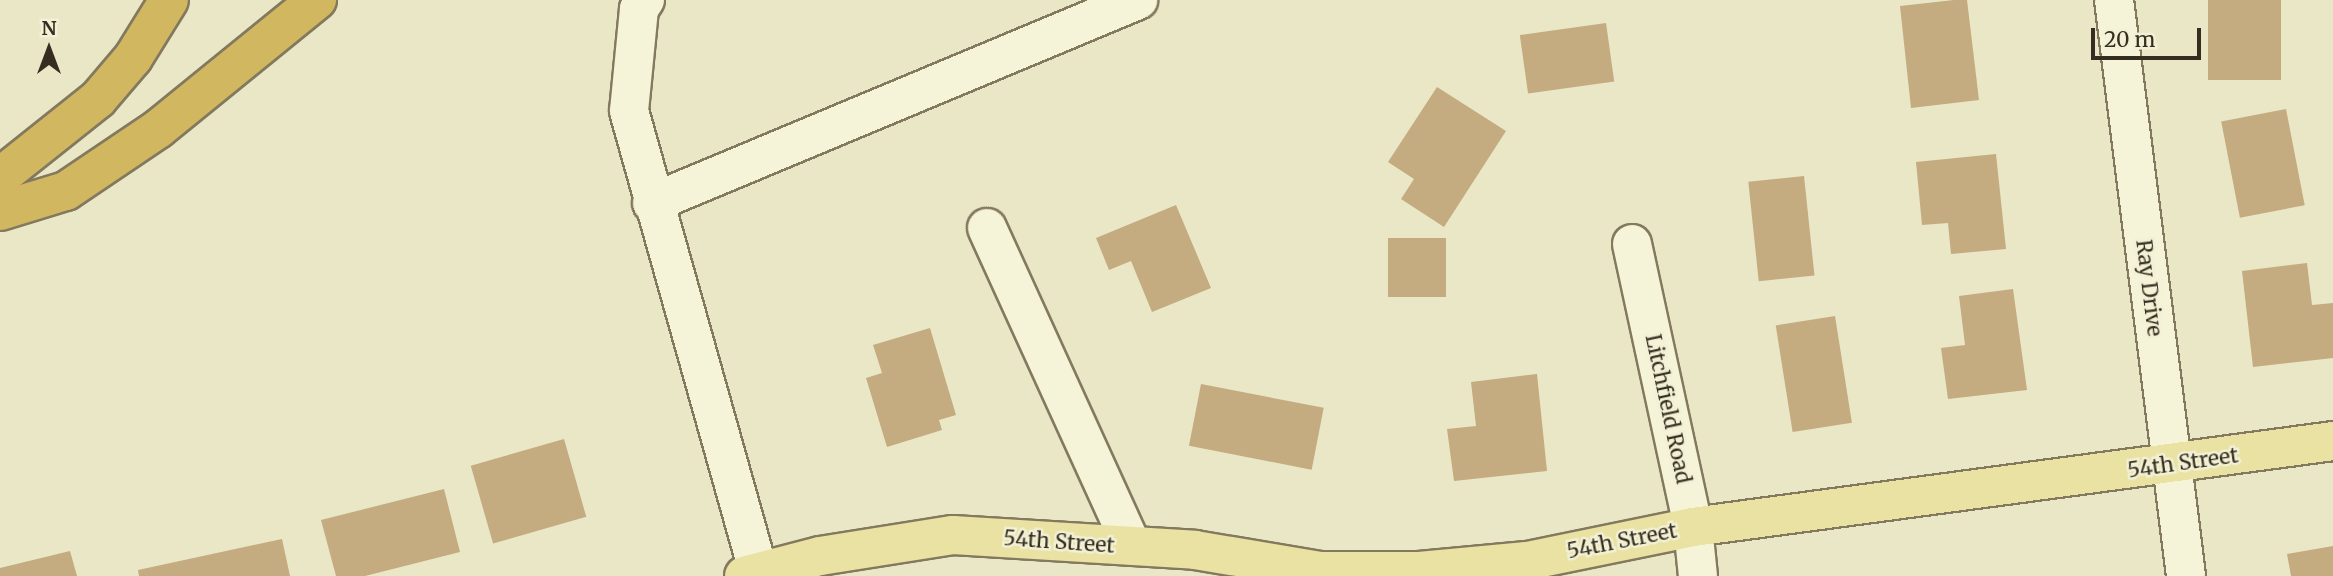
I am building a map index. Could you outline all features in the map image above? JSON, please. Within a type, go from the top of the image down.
[{"type":"highway","points":[[0,177],[98,99],[133,58],[169,0]]},
{"type":"highway","points":[[0,211],[66,191],[158,129],[317,0]]},
{"type":"main road","name":"54th Street","points":[[752,574],[820,556],[953,535],[1132,546],[1195,563],[1320,572],[1419,571],[1527,561],[1693,527],[2172,465],[2333,441]]},
{"type":"street","points":[[645,0],[639,9],[629,111],[752,574]]},
{"type":"street","points":[[652,203],[1138,0]]},
{"type":"street","name":"Ray Drive","points":[[2113,0],[2186,576]]},
{"type":"street","points":[[987,228],[1132,546]]},
{"type":"street","name":"Litchfield Road","points":[[1632,244],[1693,527],[1698,576]]},
{"type":"building","points":[[1967,0],[1979,100],[1911,108],[1900,6]]},
{"type":"building","points":[[2208,0],[2281,0],[2281,80],[2208,80]]},
{"type":"building","points":[[1606,23],[1614,81],[1528,94],[1520,35]]},
{"type":"building","points":[[1437,87],[1506,131],[1444,227],[1401,199],[1414,179],[1388,162]]},
{"type":"building","points":[[2286,109],[2305,205],[2240,218],[2221,122]]},
{"type":"building","points":[[1996,154],[2006,249],[1951,254],[1948,223],[1922,225],[1916,162]]},
{"type":"building","points":[[1804,176],[1814,275],[1759,281],[1748,182]]},
{"type":"building","points":[[1176,205],[1211,288],[1152,312],[1131,261],[1109,270],[1096,238]]},
{"type":"building","points":[[1388,238],[1446,238],[1446,297],[1388,297]]},
{"type":"building","points":[[2307,263],[2312,305],[2333,303],[2333,358],[2253,367],[2242,271]]},
{"type":"building","points":[[2013,289],[2027,390],[1948,399],[1941,348],[1965,345],[1959,296]]},
{"type":"building","points":[[1835,316],[1852,423],[1793,432],[1776,325]]},
{"type":"building","points":[[930,328],[956,415],[939,420],[942,430],[887,447],[866,378],[882,373],[873,345]]},
{"type":"building","points":[[1537,374],[1547,471],[1454,481],[1447,429],[1476,426],[1471,382]]},
{"type":"building","points":[[1201,384],[1324,408],[1312,470],[1189,446]]},
{"type":"building","points":[[564,439],[586,517],[493,544],[471,466]]},
{"type":"building","points":[[444,489],[460,552],[365,576],[336,576],[321,520]]},
{"type":"building","points":[[282,539],[290,576],[139,576],[138,570]]},
{"type":"building","points":[[2333,546],[2333,576],[2291,576],[2287,554]]},
{"type":"building","points":[[70,551],[77,576],[0,576],[0,568]]}]
